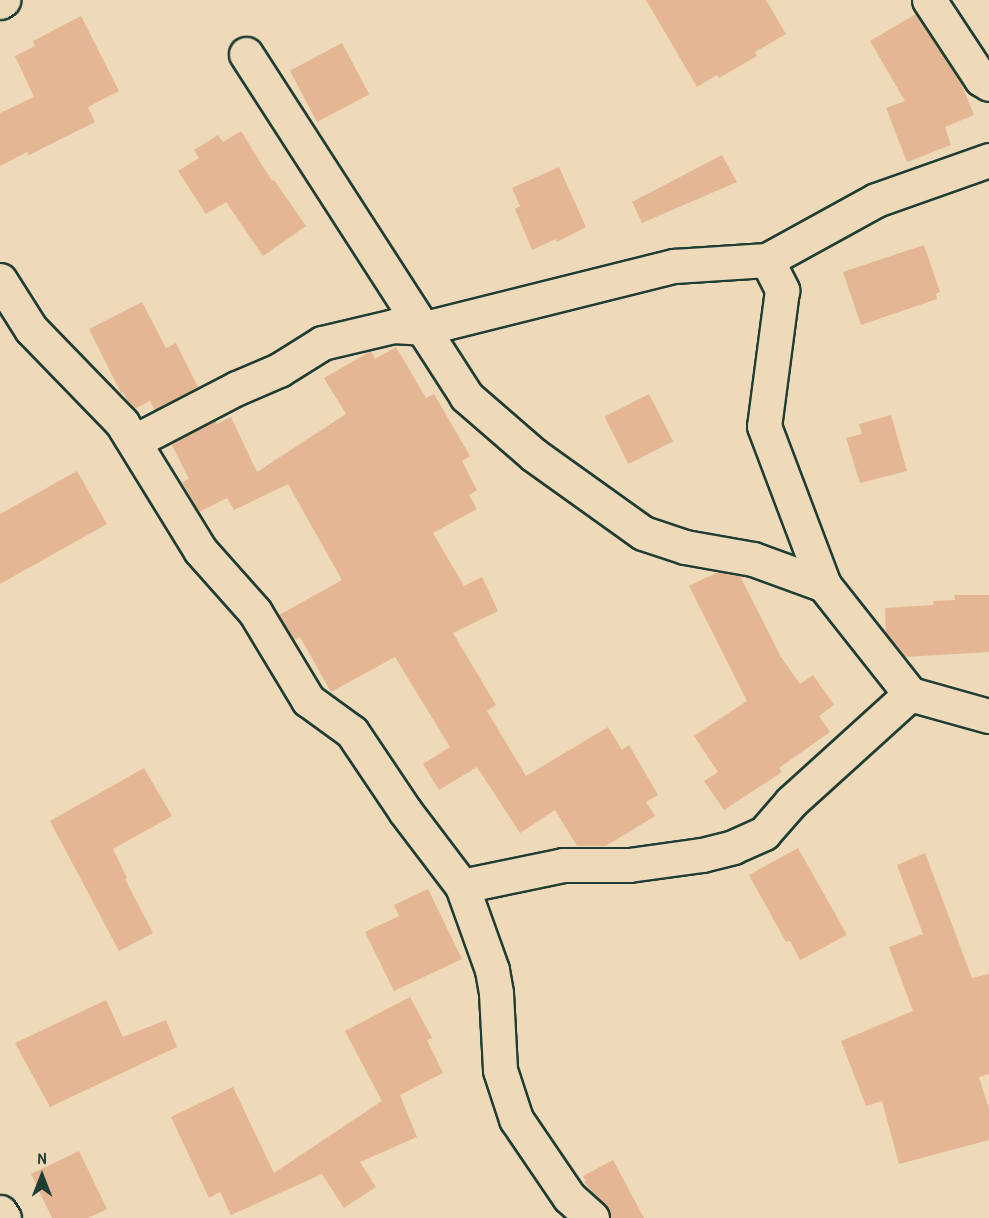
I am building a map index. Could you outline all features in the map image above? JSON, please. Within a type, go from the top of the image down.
[{"type":"street","points":[[929,0],[981,79],[989,84]]},
{"type":"street","points":[[246,54],[424,327],[466,396],[534,455],[643,532],[673,544],[753,560],[824,585]]},
{"type":"street","points":[[135,441],[237,388],[279,370],[322,343],[394,326],[424,327],[674,266],[767,260],[876,200],[989,160]]},
{"type":"street","points":[[767,260],[782,290],[764,426],[824,585],[909,694],[989,716]]},
{"type":"street","points":[[0,280],[31,329],[122,423],[200,550],[255,612],[308,700],[352,732],[405,811],[462,886],[492,970],[496,993],[500,1070],[516,1119],[569,1197],[592,1218]]},
{"type":"street","points":[[462,886],[563,865],[629,865],[702,855],[734,847],[764,833],[791,802],[909,694]]},
{"type":"street","points":[[0,1212],[4,1218]]},
{"type":"building","points":[[646,0],[766,0],[786,34],[755,52],[757,56],[719,78],[717,75],[697,87]]},
{"type":"building","points":[[916,14],[961,83],[974,115],[945,127],[951,145],[907,162],[886,108],[905,101],[870,41]]},
{"type":"building","points":[[81,16],[119,91],[88,107],[95,122],[29,155],[27,152],[0,166],[0,113],[34,97],[15,56],[35,46],[33,41]]},
{"type":"building","points":[[342,43],[369,94],[317,122],[290,71]]},
{"type":"building","points":[[241,131],[272,181],[274,180],[306,226],[263,256],[226,202],[206,214],[178,171],[199,158],[194,150],[218,135],[223,142]]},
{"type":"building","points":[[722,155],[737,182],[642,223],[632,202]]},
{"type":"building","points":[[559,167],[586,227],[557,242],[556,239],[532,250],[515,209],[520,206],[512,188]]},
{"type":"building","points":[[924,245],[940,292],[936,294],[937,299],[861,325],[843,272]]},
{"type":"building","points":[[142,302],[166,348],[176,343],[198,387],[155,410],[150,401],[134,409],[129,403],[123,392],[121,393],[89,329]]},
{"type":"building","points":[[396,347],[426,398],[434,394],[470,456],[462,461],[477,490],[469,495],[477,509],[433,533],[464,586],[482,577],[498,611],[453,633],[496,705],[487,711],[526,776],[608,727],[622,750],[629,745],[658,795],[646,802],[655,816],[606,846],[577,846],[555,810],[520,833],[477,767],[439,790],[423,764],[450,747],[395,657],[331,692],[300,637],[294,640],[279,615],[342,580],[288,484],[234,510],[227,498],[199,512],[182,482],[189,479],[171,443],[215,420],[217,424],[231,417],[257,472],[346,414],[324,378],[371,351],[375,359]]},
{"type":"building","points":[[649,394],[673,441],[629,464],[604,417]]},
{"type":"building","points":[[891,415],[907,471],[860,483],[846,438],[862,434],[859,424]]},
{"type":"building","points":[[77,471],[107,524],[0,584],[0,514]]},
{"type":"building","points":[[718,572],[740,576],[781,657],[800,684],[813,675],[834,705],[819,716],[830,732],[779,768],[782,772],[724,810],[704,781],[718,772],[694,736],[747,701],[689,586]]},
{"type":"building","points":[[954,595],[989,595],[989,652],[905,657],[886,634],[885,608],[934,605],[933,601],[955,600]]},
{"type":"building","points":[[144,768],[172,816],[113,849],[127,878],[125,879],[153,933],[119,951],[50,821]]},
{"type":"building","points":[[798,848],[847,935],[800,960],[790,941],[786,942],[749,875]]},
{"type":"building","points":[[925,853],[972,978],[989,974],[989,1074],[979,1077],[989,1109],[989,1140],[899,1164],[882,1101],[866,1106],[841,1041],[913,1011],[889,947],[923,934],[897,865]]},
{"type":"building","points":[[428,889],[462,959],[394,991],[365,932],[399,916],[394,905]]},
{"type":"building","points":[[410,997],[432,1038],[427,1040],[443,1073],[400,1095],[417,1137],[360,1162],[376,1187],[344,1208],[322,1174],[231,1215],[220,1192],[209,1198],[171,1117],[233,1087],[274,1173],[382,1101],[345,1031]]},
{"type":"building","points":[[106,1000],[123,1037],[166,1020],[177,1047],[50,1107],[15,1043]]},
{"type":"building","points":[[79,1151],[107,1209],[88,1218],[52,1218],[31,1174]]},
{"type":"building","points":[[613,1160],[644,1218],[610,1218],[605,1205],[584,1182],[586,1181],[583,1176]]}]
